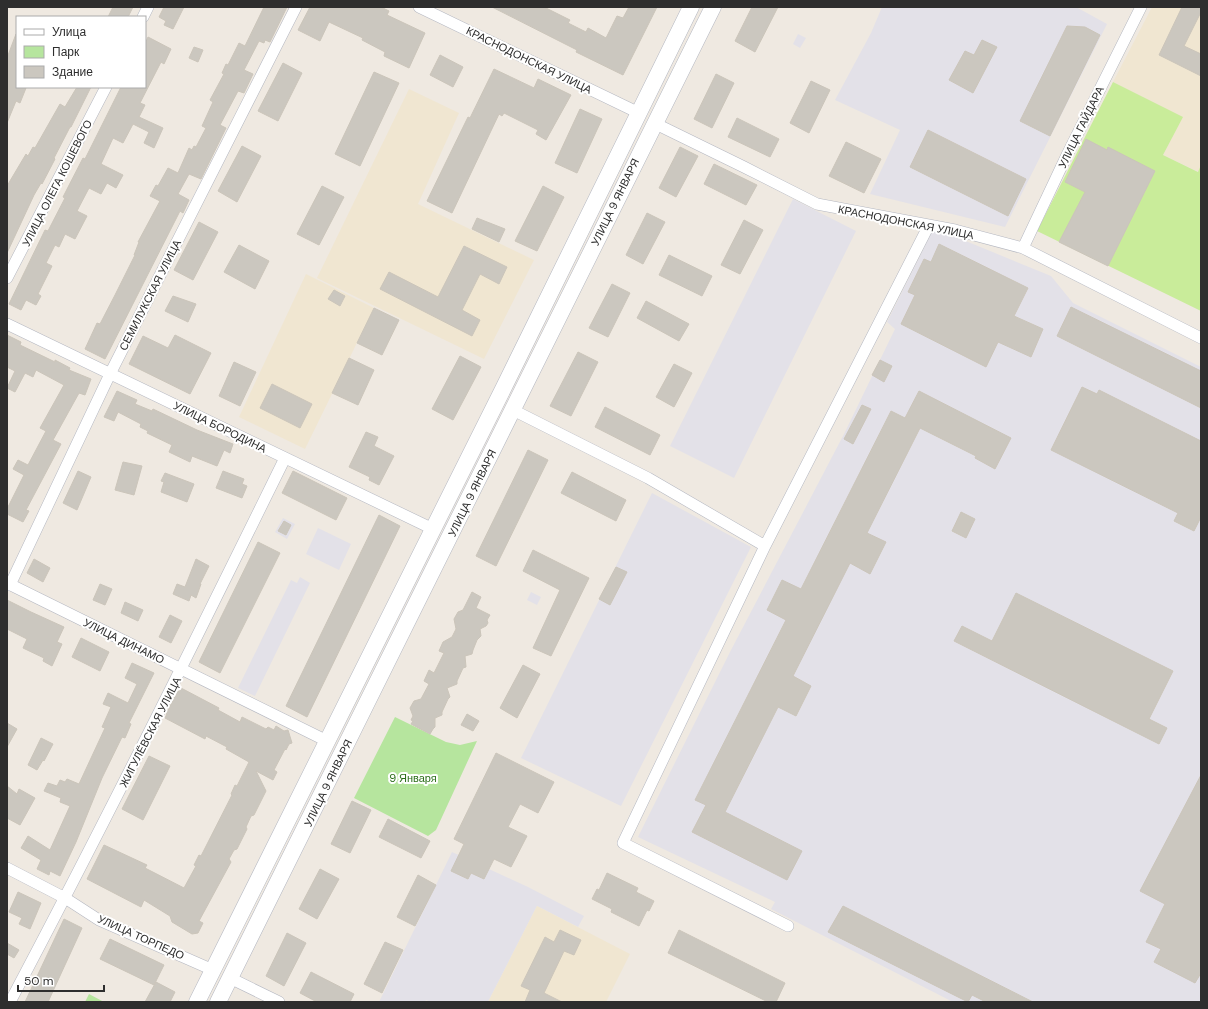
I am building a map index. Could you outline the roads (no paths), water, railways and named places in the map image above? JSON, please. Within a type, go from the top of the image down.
[{"type":"main road","name":"УЛИЦА 9 ЯНВАРЯ","points":[[197,1002],[691,7]]},
{"type":"main road","name":"УЛИЦА 9 ЯНВАРЯ","points":[[218,1002],[713,7]]},
{"type":"main road","points":[[213,970],[230,978]]},
{"type":"street","points":[[144,16],[148,7]]},
{"type":"street","name":"СЕМИЛУКСКАЯ УЛИЦА","points":[[8,584],[110,374],[296,7]]},
{"type":"street","name":"КРАСНОДОНСКАЯ УЛИЦА","points":[[419,7],[639,113]]},
{"type":"street","name":"УЛИЦА ГАЙДАРА","points":[[1023,248],[1066,157],[1141,7]]},
{"type":"street","name":"УЛИЦА ОЛЕГА КОШЕВОГО","points":[[7,278],[105,88]]},
{"type":"street","name":"КРАСНОДОНСКАЯ УЛИЦА","points":[[654,124],[817,204],[956,230],[1023,248],[1201,338]]},
{"type":"street","points":[[788,926],[623,843],[765,546],[929,225]]},
{"type":"street","name":"УЛИЦА БОРОДИНА","points":[[7,324],[433,529]]},
{"type":"street","points":[[513,410],[648,478],[765,546]]},
{"type":"street","name":"ЖИГУЛЁВСКАЯ УЛИЦА","points":[[10,1002],[182,670],[285,458]]},
{"type":"street","name":"УЛИЦА ДИНАМО","points":[[8,584],[327,741]]},
{"type":"street","name":"УЛИЦА ТОРПЕДО","points":[[7,868],[65,898],[99,920],[213,970]]},
{"type":"street","points":[[230,978],[279,1002]]},
{"type":"park label","name":"9 Января","points":[[413,778]]}]
